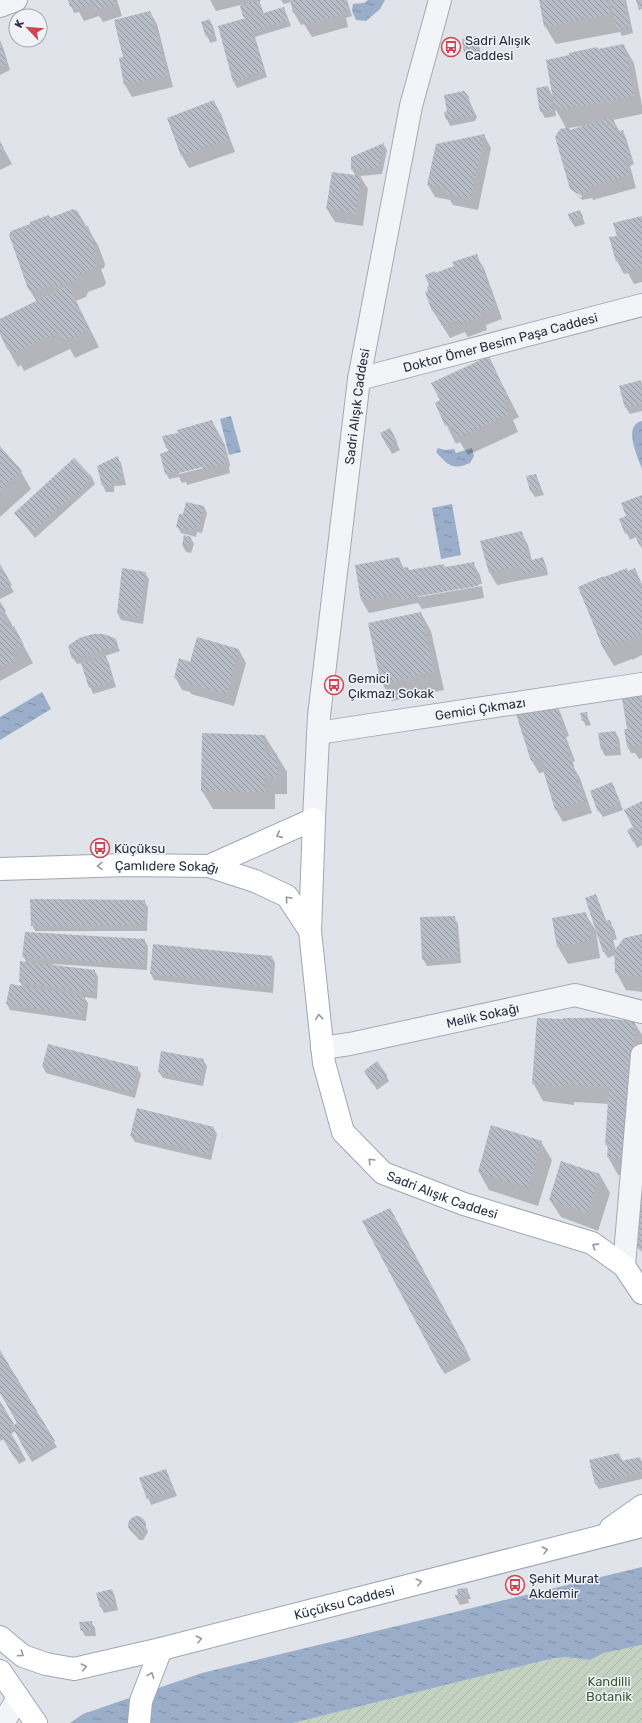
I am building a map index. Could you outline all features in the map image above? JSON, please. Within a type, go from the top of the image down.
[{"type":"main road","points":[[209,866],[314,819]]},
{"type":"main road","name":"Sadri Alışık Caddesi","points":[[314,819],[310,931],[324,1063],[343,1132],[383,1173],[464,1204],[592,1243],[624,1266],[642,1293]]},
{"type":"main road","name":"Çamlıdere Sokağı","points":[[0,869],[127,865],[209,866],[255,881],[287,896],[310,931]]},
{"type":"main road","points":[[600,1536],[642,1506]]},
{"type":"main road","name":"Küçüksu Caddesi","points":[[0,1637],[23,1656],[46,1664],[74,1669],[161,1649],[642,1526]]},
{"type":"main road","points":[[139,1723],[141,1701],[161,1649]]},
{"type":"main road","points":[[0,1671],[36,1723]]},
{"type":"street","points":[[0,6],[16,0]]},
{"type":"street","name":"Sadri Alışık Caddesi","points":[[314,819],[320,700],[359,379],[411,106],[440,0]]},
{"type":"street","name":"Doktor Ömer Besim Paşa Caddesi","points":[[359,379],[642,305]]},
{"type":"street","name":"Gemici Çıkmazı","points":[[318,733],[642,684]]},
{"type":"street","name":"Melik Sokağı","points":[[322,1048],[350,1044],[575,996],[642,1012]]},
{"type":"street","points":[[624,1266],[642,1055]]},
{"type":"street","points":[[4,1723],[18,1698]]},
{"type":"green space","name":"Kandilli Botanik","points":[[642,1645],[642,1723],[293,1723],[550,1659],[565,1657],[590,1660],[604,1653]]},
{"type":"water","points":[[368,0],[385,0],[380,9],[366,21],[356,20],[352,11],[353,4],[364,3]]},
{"type":"water","points":[[231,416],[241,452],[229,455],[220,419]]},
{"type":"water","points":[[642,421],[642,469],[635,450],[632,435],[633,428],[636,424]]},
{"type":"water","points":[[438,448],[445,450],[454,449],[456,453],[472,448],[474,456],[470,463],[454,466],[447,463],[436,452]]},
{"type":"water","points":[[452,504],[461,555],[441,559],[432,508]]},
{"type":"water","points":[[42,692],[51,709],[0,740],[0,717]]},
{"type":"water","points":[[642,1567],[642,1645],[604,1653],[590,1660],[565,1657],[550,1659],[293,1723],[70,1723],[83,1714],[202,1673]]},
{"type":"building","points":[[68,0],[115,0],[116,4],[95,10],[93,4],[76,9],[75,6],[70,7]]},
{"type":"building","points":[[259,0],[263,12],[243,17],[240,6]]},
{"type":"building","points":[[290,0],[346,0],[349,10],[341,12],[342,15],[304,25],[299,11],[293,13]]},
{"type":"building","points":[[539,0],[607,0],[610,14],[544,27]]},
{"type":"building","points":[[610,0],[624,0],[630,27],[617,30]]},
{"type":"building","points":[[636,0],[642,0],[642,9],[639,10]]},
{"type":"building","points":[[284,7],[288,20],[252,31],[265,71],[233,82],[218,26]]},
{"type":"building","points":[[150,11],[167,75],[124,85],[119,58],[123,57],[114,20]]},
{"type":"building","points":[[210,19],[214,35],[206,37],[201,22]]},
{"type":"building","points":[[476,36],[478,50],[464,53],[462,39]]},
{"type":"building","points":[[0,40],[7,64],[0,67]]},
{"type":"building","points":[[624,44],[634,96],[555,111],[546,60],[597,47],[598,49]]},
{"type":"building","points":[[548,86],[553,110],[540,112],[536,88]]},
{"type":"building","points":[[464,91],[469,97],[470,107],[474,111],[472,116],[446,120],[444,112],[447,111],[444,95]]},
{"type":"building","points":[[214,100],[229,139],[181,156],[167,118]]},
{"type":"building","points":[[613,117],[617,132],[623,130],[631,158],[626,160],[630,175],[587,187],[589,192],[578,194],[570,189],[555,137],[560,129],[569,127],[570,130]]},
{"type":"building","points":[[485,134],[471,198],[445,193],[446,189],[427,185],[436,144]]},
{"type":"building","points":[[0,141],[5,151],[0,154]]},
{"type":"building","points":[[384,143],[379,168],[351,170],[351,157]]},
{"type":"building","points":[[332,172],[361,176],[356,214],[326,209]]},
{"type":"building","points":[[73,209],[78,211],[82,224],[88,226],[95,246],[94,250],[91,251],[96,265],[94,269],[78,274],[76,280],[54,287],[53,285],[32,292],[28,289],[9,235],[11,231],[30,224],[30,222],[49,215],[50,218]]},
{"type":"building","points":[[580,210],[583,217],[570,221],[568,214]]},
{"type":"building","points":[[642,216],[642,268],[626,272],[623,260],[616,262],[609,237],[617,236],[613,223]]},
{"type":"building","points":[[477,254],[496,307],[480,312],[481,317],[460,325],[458,319],[442,326],[436,310],[432,311],[425,292],[428,291],[427,287],[429,286],[425,275],[454,266],[452,262]]},
{"type":"building","points":[[68,285],[89,329],[64,341],[59,332],[13,353],[11,348],[7,349],[0,334],[0,319]]},
{"type":"building","points":[[489,356],[509,399],[503,402],[509,414],[457,438],[450,424],[445,426],[435,403],[440,400],[431,383]]},
{"type":"building","points":[[641,380],[642,404],[625,408],[619,386]]},
{"type":"building","points":[[212,420],[217,436],[222,438],[227,459],[224,464],[203,470],[203,467],[179,473],[178,470],[165,474],[160,454],[170,450],[169,446],[166,448],[162,436],[178,433],[177,430]]},
{"type":"building","points":[[390,428],[398,443],[388,448],[380,433]]},
{"type":"building","points":[[0,446],[22,471],[0,490]]},
{"type":"building","points":[[118,456],[123,479],[111,480],[111,486],[102,486],[97,466]]},
{"type":"building","points":[[74,458],[93,478],[31,533],[14,513]]},
{"type":"building","points":[[536,474],[541,489],[530,491],[526,476]]},
{"type":"building","points":[[642,495],[642,543],[639,545],[633,531],[625,534],[619,519],[626,516],[621,503]]},
{"type":"building","points":[[186,502],[204,506],[199,527],[194,526],[193,531],[176,527],[179,514],[183,514]]},
{"type":"building","points":[[522,531],[529,561],[543,557],[546,569],[522,575],[520,566],[489,573],[480,541]]},
{"type":"building","points":[[184,535],[191,537],[188,547],[182,546]]},
{"type":"building","points":[[399,557],[401,568],[408,567],[409,570],[444,564],[445,567],[474,562],[478,586],[396,600],[395,594],[361,601],[355,565]]},
{"type":"building","points":[[0,564],[12,585],[0,592]]},
{"type":"building","points":[[122,568],[146,572],[139,618],[117,614]]},
{"type":"building","points":[[627,568],[628,571],[635,568],[642,585],[642,633],[621,643],[603,648],[578,587]]},
{"type":"building","points":[[0,601],[6,611],[1,614],[10,628],[14,626],[24,645],[12,652],[16,659],[0,668]]},
{"type":"building","points":[[421,612],[434,672],[381,684],[368,623]]},
{"type":"building","points":[[93,634],[103,634],[112,637],[116,639],[118,645],[72,659],[68,646],[79,638]]},
{"type":"building","points":[[197,637],[239,649],[227,694],[183,682],[184,680],[174,678],[179,658],[190,662]]},
{"type":"building","points":[[106,656],[113,681],[89,688],[81,663]]},
{"type":"building","points":[[642,695],[642,745],[627,747],[624,729],[627,729],[622,698]]},
{"type":"building","points":[[554,700],[563,724],[560,725],[585,801],[555,810],[544,773],[547,772],[542,758],[531,761],[516,714]]},
{"type":"building","points":[[587,712],[588,719],[582,721],[580,713]]},
{"type":"building","points":[[616,731],[618,749],[601,750],[598,733]]},
{"type":"building","points":[[202,733],[265,735],[265,753],[277,753],[277,777],[265,776],[265,792],[201,791]]},
{"type":"building","points":[[612,782],[621,804],[598,812],[590,791]]},
{"type":"building","points":[[642,801],[642,845],[639,839],[633,842],[627,830],[633,827],[624,810]]},
{"type":"building","points":[[596,894],[606,921],[610,920],[615,933],[610,934],[614,948],[603,952],[585,898]]},
{"type":"building","points":[[30,899],[145,900],[144,925],[31,926]]},
{"type":"building","points":[[586,912],[591,940],[557,947],[552,918]]},
{"type":"building","points":[[455,916],[459,957],[422,960],[420,917]]},
{"type":"building","points":[[25,932],[145,939],[144,964],[22,957]]},
{"type":"building","points":[[642,934],[642,977],[615,973],[614,951],[624,938]]},
{"type":"building","points":[[153,944],[272,956],[270,987],[150,974]]},
{"type":"building","points":[[20,961],[95,970],[94,993],[19,982]]},
{"type":"building","points":[[10,984],[85,996],[83,1015],[6,1004]]},
{"type":"building","points":[[537,1018],[601,1018],[635,1021],[628,1159],[607,1157],[608,1145],[605,1145],[609,1087],[564,1084],[564,1087],[532,1084]]},
{"type":"building","points":[[48,1044],[138,1067],[132,1092],[42,1067]]},
{"type":"building","points":[[161,1051],[204,1059],[200,1081],[158,1072]]},
{"type":"building","points":[[377,1061],[387,1075],[373,1085],[364,1071]]},
{"type":"building","points":[[137,1108],[214,1127],[208,1154],[130,1136]]},
{"type":"building","points":[[491,1125],[542,1141],[528,1188],[478,1172]]},
{"type":"building","points":[[561,1161],[600,1174],[588,1213],[549,1200]]},
{"type":"building","points":[[642,1194],[642,1252],[637,1247]]},
{"type":"building","points":[[390,1208],[468,1353],[441,1369],[362,1221]]},
{"type":"building","points":[[0,1350],[55,1441],[28,1456],[12,1426],[17,1423],[0,1393]]},
{"type":"building","points":[[0,1401],[14,1424],[8,1428],[23,1454],[15,1459],[0,1434]]},
{"type":"building","points":[[619,1453],[621,1461],[640,1457],[642,1472],[595,1484],[589,1460]]},
{"type":"building","points":[[166,1469],[174,1490],[147,1499],[139,1478]]},
{"type":"building","points":[[137,1516],[143,1519],[146,1525],[143,1531],[137,1534],[131,1531],[128,1525],[131,1519]]},
{"type":"building","points":[[467,1588],[468,1593],[465,1593],[466,1597],[456,1599],[455,1595],[458,1594],[457,1589]]},
{"type":"building","points":[[112,1589],[115,1604],[100,1607],[96,1593]]},
{"type":"building","points":[[92,1621],[93,1630],[81,1631],[79,1622]]},
{"type":"place","name":"Sadri Alışık Caddesi","points":[[451,47]]},
{"type":"place","name":"Gemici Çıkmazı Sokak","points":[[334,685]]},
{"type":"place","name":"Küçüksu","points":[[100,848]]},
{"type":"place","name":"Şehit Murat Akdemir","points":[[515,1585]]}]
